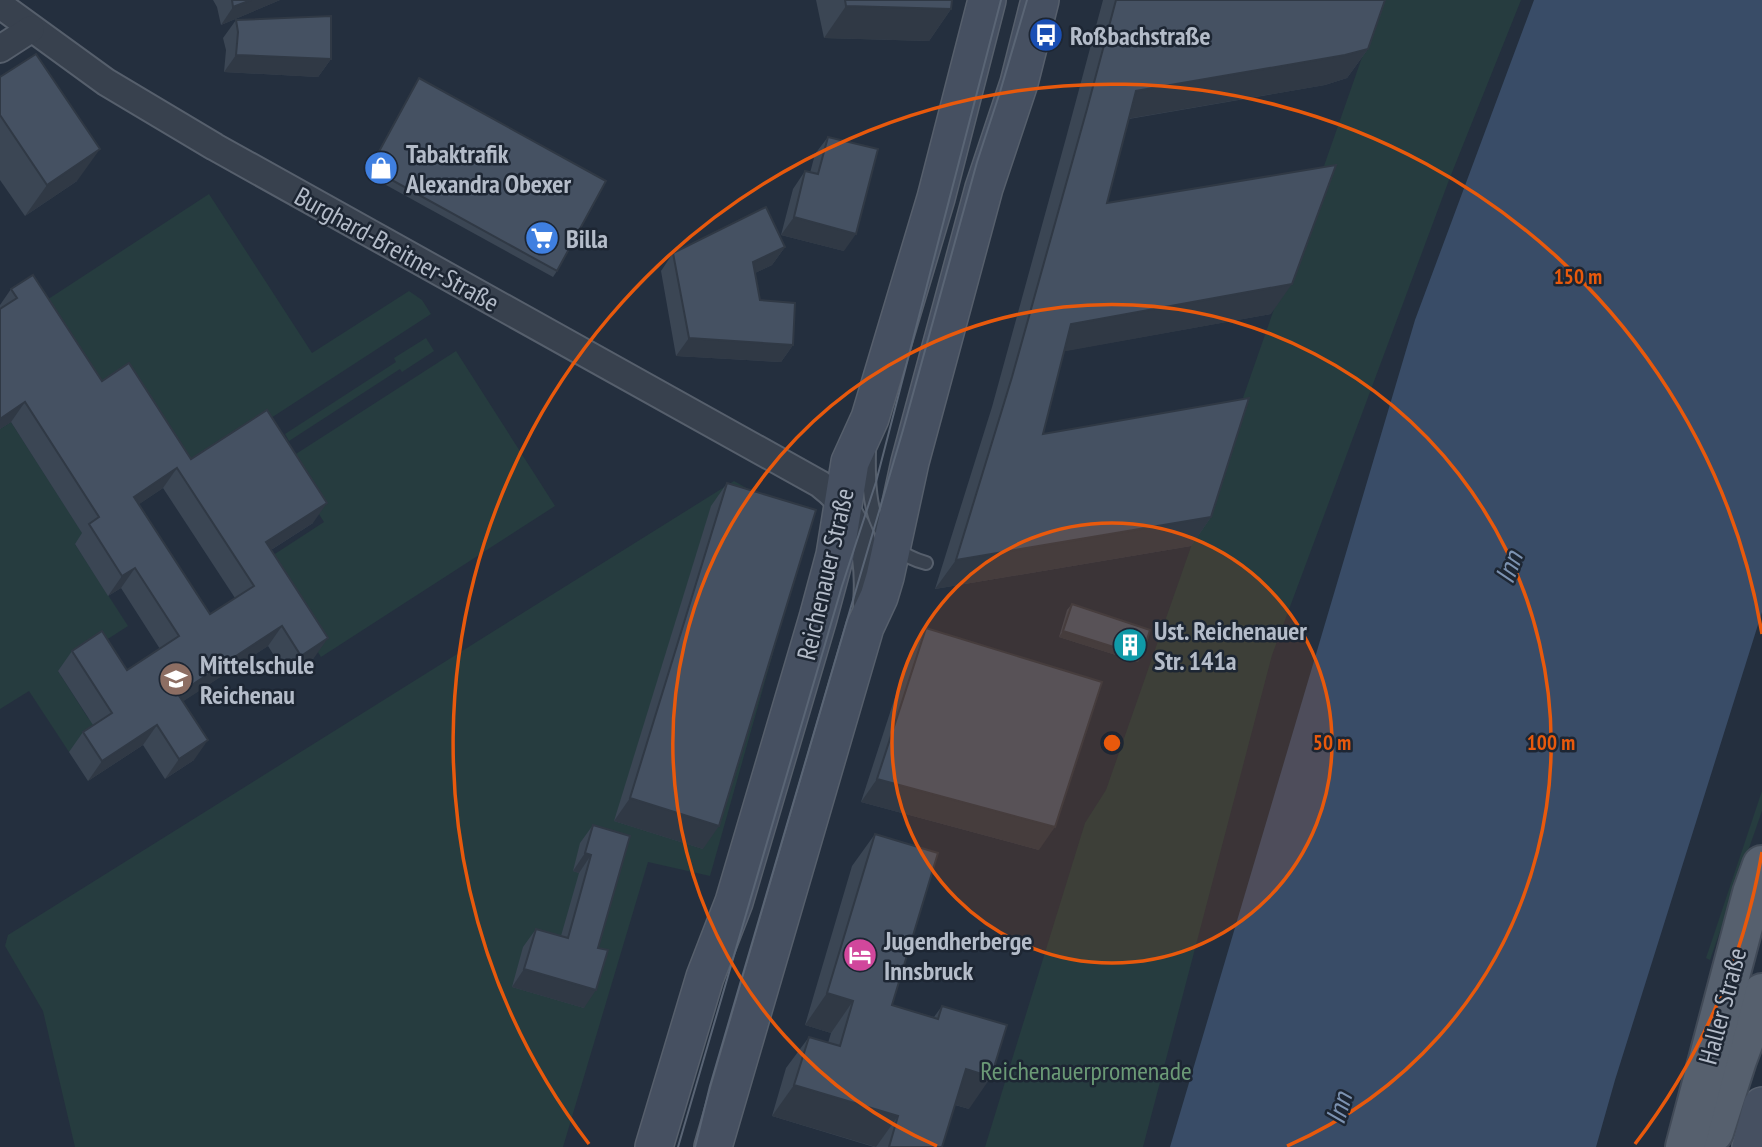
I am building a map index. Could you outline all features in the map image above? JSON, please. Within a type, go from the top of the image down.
[{"type":"main road","points":[[1658,1147],[1708,998],[1757,879]]},
{"type":"main road","name":"Haller Straße","points":[[1685,1147],[1757,879]]},
{"type":"main road","name":"Haller Straße","points":[[1709,1147],[1762,993]]},
{"type":"street","name":"Reichenauer Straße","points":[[654,1147],[705,976],[734,902],[818,618],[835,555],[850,462],[870,418],[936,198],[987,0]]},
{"type":"street","name":"Reichenauer Straße","points":[[713,1147],[865,627],[879,597],[910,463],[984,188],[1019,83],[1040,0]]},
{"type":"street","name":"Burghard-Breitner-Straße","points":[[0,5],[106,82],[215,148],[833,494],[860,533],[866,554],[868,576],[865,627]]},
{"type":"street","points":[[0,49],[31,29]]},
{"type":"street","points":[[805,476],[829,472],[850,462]]},
{"type":"street","points":[[1751,1147],[1762,1106]]},
{"type":"lane","points":[[870,418],[869,477],[873,509],[880,529],[901,554],[926,563]]},
{"type":"green space","name":"Reichenauerpromenade","points":[[1382,0],[1521,0],[1449,180],[1272,655],[1143,1147],[985,1147],[1085,823],[1106,790]]},
{"type":"green space","points":[[209,194],[312,353],[409,291],[422,300],[431,314],[177,479],[88,401],[30,311]]},
{"type":"green space","points":[[426,338],[434,351],[402,372],[400,369],[289,441],[285,434],[396,362],[394,358]]},
{"type":"green space","points":[[456,351],[555,506],[321,657],[261,563],[324,522],[285,461]]},
{"type":"green space","points":[[11,422],[85,537],[75,544],[128,626],[58,671],[88,718],[106,728],[69,752],[29,691],[0,709],[0,429]]},
{"type":"green space","points":[[734,481],[795,515],[805,540],[710,876],[648,862],[563,1147],[75,1147],[43,1011],[5,946],[8,935]]},
{"type":"green space","points":[[1762,791],[1762,811],[1710,960],[1706,958]]},
{"type":"water","name":"Inn","points":[[1534,0],[1762,0],[1762,612],[1596,1147],[1170,1147],[1415,320]]},
{"type":"building","points":[[232,0],[251,0],[233,7]]},
{"type":"building","points":[[845,0],[952,0],[951,9],[846,6]]},
{"type":"building","points":[[1116,0],[1385,0],[1368,49],[1136,91],[1107,203],[1336,165],[1292,284],[1071,324],[1043,434],[1249,398],[1211,517],[956,560],[1012,377]]},
{"type":"building","points":[[331,16],[331,59],[236,55],[236,20]]},
{"type":"building","points":[[36,54],[100,149],[47,185],[0,115],[0,77]]},
{"type":"building","points":[[419,78],[606,181],[557,271],[370,168]]},
{"type":"building","points":[[828,137],[878,149],[856,234],[794,217],[805,171],[818,174]]},
{"type":"building","points":[[766,207],[785,247],[753,262],[760,300],[795,303],[793,345],[689,338],[673,253]]},
{"type":"building","points":[[33,275],[102,381],[129,363],[191,459],[267,410],[327,503],[266,542],[328,638],[301,656],[282,626],[178,694],[208,740],[179,759],[157,725],[102,761],[83,732],[112,713],[72,651],[102,631],[127,670],[179,636],[135,568],[122,576],[89,524],[99,517],[25,402],[0,419],[0,309],[17,298],[11,289]],"holes":[[[177,468],[254,586],[210,614],[134,497]]]},
{"type":"building","points":[[727,483],[816,510],[719,826],[630,798]]},
{"type":"building","points":[[1072,604],[1150,630],[1142,656],[1063,631]]},
{"type":"building","points":[[926,628],[1102,682],[1055,827],[877,779]]},
{"type":"building","points":[[593,825],[630,836],[598,948],[608,950],[596,990],[524,969],[536,929],[568,938],[591,855],[585,853]]},
{"type":"building","name":"Jugendherberge Innsbruck","points":[[875,834],[938,853],[892,1005],[938,1019],[942,1006],[1007,1025],[991,1077],[966,1069],[942,1147],[889,1147],[898,1116],[794,1085],[809,1037],[840,1046],[853,1001],[827,993]]},
{"type":"tram line","points":[[678,1147],[842,586],[876,482],[1001,0]]},
{"type":"tram line","points":[[695,1147],[710,1086],[903,430],[977,162],[1027,0]]},
{"type":"place","name":"Roßbachstraße","points":[[1046,35]]},
{"type":"place","name":"Tabaktrafik Alexandra Obexer","points":[[381,168]]},
{"type":"place","name":"Billa","points":[[542,238]]},
{"type":"place","name":"Ust. Reichenauer Str. 141a","points":[[1130,645]]},
{"type":"place","name":"Mittelschule Reichenau","points":[[176,679]]},
{"type":"place","name":"Jugendherberge Innsbruck","points":[[860,955]]}]
